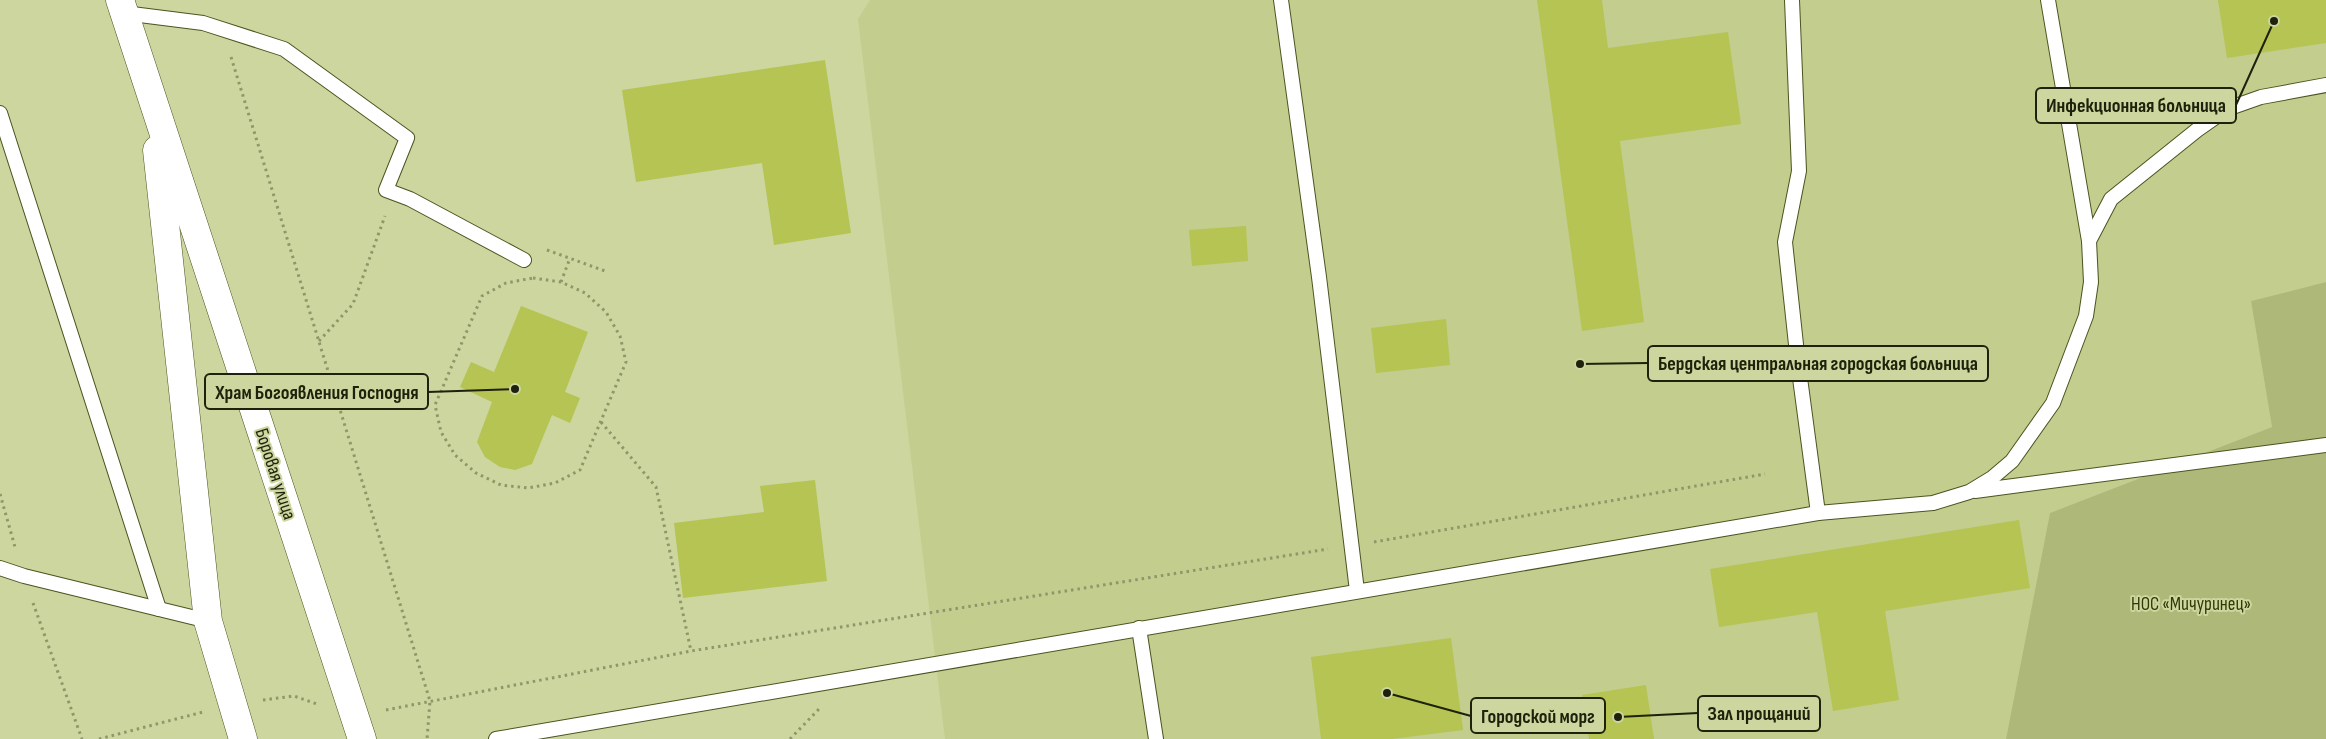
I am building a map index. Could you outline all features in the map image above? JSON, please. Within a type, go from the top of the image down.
[{"type":"street","name":"Боровая улица","points":[[122,7],[358,728]]},
{"type":"street","name":"Боровая улица","points":[[150,94],[208,621],[243,739]]},
{"type":"lane","points":[[1281,0],[1319,276],[1350,546],[1357,591]]},
{"type":"lane","points":[[1792,0],[1799,172],[1785,242],[1798,363],[1818,513]]},
{"type":"lane","points":[[1970,492],[1992,478],[2012,461],[2053,403],[2086,316],[2091,282],[2089,241],[2048,0]]},
{"type":"lane","points":[[122,7],[203,23],[284,49],[407,138],[386,190],[410,199],[524,260]]},
{"type":"lane","points":[[2089,241],[2111,199],[2197,130],[2228,109],[2261,97],[2326,84]]},
{"type":"lane","points":[[0,112],[160,609]]},
{"type":"lane","points":[[496,739],[1818,513],[1933,503],[1970,492],[2326,445]]},
{"type":"lane","points":[[0,568],[24,576],[208,621]]},
{"type":"lane","points":[[1139,628],[1156,739]]},
{"type":"path","points":[[222,29],[430,701],[427,739]]},
{"type":"path","points":[[319,341],[353,304],[392,195],[410,199]]},
{"type":"path","points":[[544,248],[605,271]]},
{"type":"path","points":[[561,282],[570,258]]},
{"type":"path","points":[[533,278],[561,282],[586,293],[606,312],[620,336],[626,362],[580,470],[555,483],[528,488],[501,485],[476,474],[456,455],[441,432],[435,405],[482,296],[506,283],[533,278]]},
{"type":"path","points":[[601,422],[656,487],[691,651]]},
{"type":"path","points":[[358,728],[430,701],[691,651],[1350,546],[1765,474]]},
{"type":"path","points":[[0,494],[24,576],[82,739]]},
{"type":"shaded area","points":[[870,0],[2326,0],[2326,282],[2251,301],[2272,427],[2050,513],[2006,739],[945,739],[858,19]]},
{"type":"green space","name":"НОС «Мичуринец»","points":[[2326,282],[2326,739],[2006,739],[2050,513],[2272,427],[2251,301]]},
{"type":"building","points":[[1537,0],[1602,0],[1608,48],[1728,32],[1741,124],[1620,141],[1644,322],[1582,331]]},
{"type":"building","points":[[2218,0],[2326,0],[2326,43],[2227,58]]},
{"type":"building","points":[[825,60],[851,233],[774,245],[762,163],[636,182],[622,90]]},
{"type":"building","points":[[1246,226],[1248,261],[1192,266],[1189,230]]},
{"type":"building","points":[[521,306],[588,332],[565,392],[580,398],[570,423],[552,415],[532,464],[515,470],[500,467],[485,457],[477,442],[492,402],[460,387],[471,362],[494,372]]},
{"type":"building","points":[[1446,319],[1450,365],[1376,373],[1371,328]]},
{"type":"building","points":[[815,480],[827,581],[683,598],[674,523],[764,512],[760,486]]},
{"type":"building","points":[[2019,520],[2030,588],[1885,611],[1899,700],[1833,711],[1817,612],[1719,627],[1710,569]]},
{"type":"building","points":[[1451,638],[1463,730],[1392,739],[1321,739],[1311,657]]},
{"type":"building","points":[[1646,685],[1654,739],[1589,739],[1582,695]]},
{"type":"place","name":"Инфекционная больница","points":[[2274,21]]},
{"type":"place","name":"Бердская центральная городская больница","points":[[1580,364]]},
{"type":"place","name":"Храм Богоявления Господня","points":[[515,389]]},
{"type":"place","name":"Городской морг","points":[[1387,693]]},
{"type":"place","name":"Зал прощаний","points":[[1618,717]]}]
